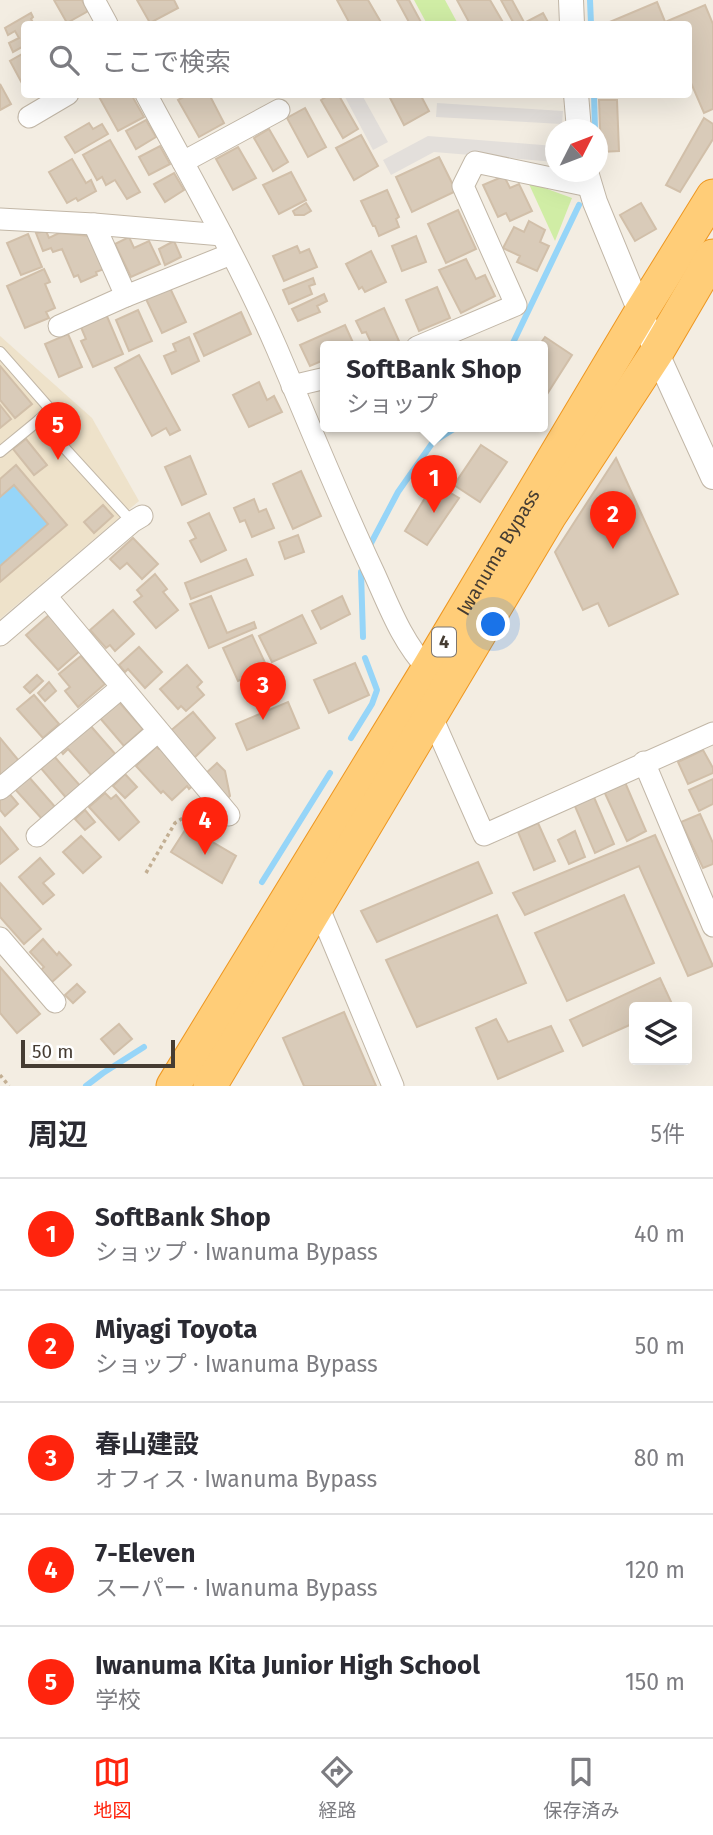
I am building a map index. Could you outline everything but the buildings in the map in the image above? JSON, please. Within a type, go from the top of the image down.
[{"type":"highway","name":"Iwanuma Bypass","points":[[173,1086],[713,196]]},
{"type":"highway","name":"Iwanuma Bypass","points":[[209,1086],[549,517],[657,352],[713,256]]},
{"type":"street","points":[[94,0],[105,21]]},
{"type":"street","points":[[571,0],[572,21]]},
{"type":"street","points":[[29,117],[61,98]]},
{"type":"street","points":[[148,98],[227,244],[275,345],[343,507],[403,635],[428,669]]},
{"type":"street","points":[[576,98],[578,119]]},
{"type":"street","points":[[183,162],[279,110]]},
{"type":"street","points":[[431,341],[516,305],[463,186],[475,162],[545,173]]},
{"type":"street","points":[[589,182],[657,352],[713,477]]},
{"type":"street","points":[[0,219],[94,224],[227,244]]},
{"type":"street","points":[[94,224],[126,296]]},
{"type":"street","points":[[59,326],[126,296],[227,244]]},
{"type":"street","points":[[292,386],[320,379]]},
{"type":"street","points":[[0,635],[137,519]]},
{"type":"street","points":[[46,596],[229,814]]},
{"type":"street","points":[[0,789],[122,687]]},
{"type":"street","points":[[430,715],[484,835],[645,762],[711,738]]},
{"type":"street","points":[[37,836],[158,730]]},
{"type":"street","points":[[645,762],[713,926]]},
{"type":"street","points":[[318,906],[393,1086]]},
{"type":"street","points":[[0,939],[55,1002]]},
{"type":"lane","points":[[0,352],[50,410],[0,452]]},
{"type":"lane","points":[[39,420],[137,519]]},
{"type":"path","points":[[146,873],[175,823],[183,818],[204,785]]},
{"type":"path","points":[[0,1075],[9,1086]]},
{"type":"shaded area","points":[[346,98],[364,98],[388,142],[373,150]]},
{"type":"shaded area","points":[[437,103],[563,111],[562,119],[545,119],[545,123],[436,117]]},
{"type":"shaded area","points":[[428,136],[545,145],[545,161],[434,152],[391,175],[383,160]]},
{"type":"shaded area","points":[[0,336],[92,418],[139,501],[0,619]]},
{"type":"green space","points":[[414,0],[445,0],[456,21],[425,21]]},
{"type":"green space","points":[[528,182],[572,198],[555,241]]},
{"type":"water","points":[[14,485],[48,524],[0,566],[0,497]]},
{"type":"waterway","points":[[590,0],[591,21]]},
{"type":"waterway","points":[[594,98],[595,119]]},
{"type":"waterway","points":[[514,341],[579,205]]},
{"type":"waterway","points":[[369,547],[398,492],[433,442],[449,432]]},
{"type":"waterway","points":[[361,572],[363,637]]},
{"type":"waterway","points":[[351,738],[372,704],[377,690],[365,658]]},
{"type":"waterway","points":[[262,882],[330,773]]},
{"type":"waterway","points":[[86,1086],[144,1047]]},
{"type":"place","name":"Iwanuma Kita Junior High School","points":[[58,460]]},
{"type":"place","name":"SoftBank Shop","points":[[434,513]]},
{"type":"place","name":"Miyagi Toyota","points":[[613,549]]},
{"type":"place","name":"春山建設","points":[[263,720]]},
{"type":"place","name":"7-Eleven","points":[[205,855]]}]
